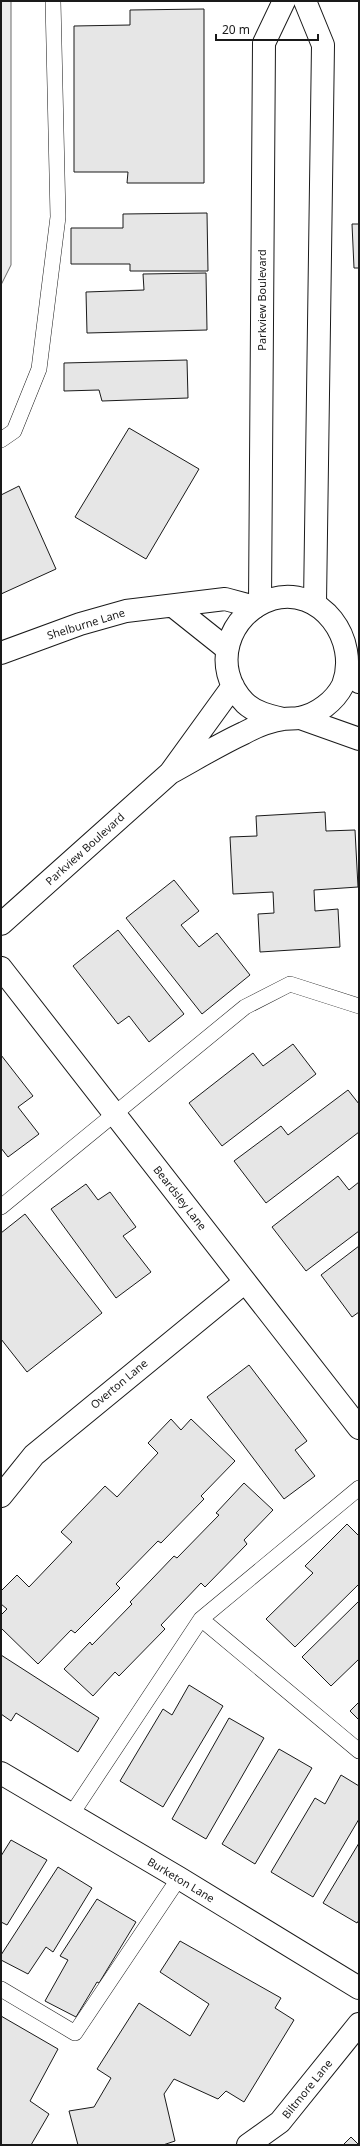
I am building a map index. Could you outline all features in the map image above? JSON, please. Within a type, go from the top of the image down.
[{"type":"street","name":"Parkview Boulevard","points":[[170,773],[245,732],[320,710],[333,699],[343,684],[354,675],[342,630],[331,615],[316,603],[297,598],[285,598],[258,605],[264,43],[284,1]]},
{"type":"street","points":[[305,1],[323,45],[316,603]]},
{"type":"street","name":"Shelburne Lane","points":[[1,653],[80,624],[126,611],[225,599],[258,605]]},
{"type":"street","points":[[258,605],[244,615],[233,630],[227,649],[227,668],[233,686],[245,703],[263,714],[292,718],[359,739]]},
{"type":"street","points":[[173,606],[227,649]]},
{"type":"street","name":"Parkview Boulevard","points":[[1,924],[170,773],[233,686]]},
{"type":"street","name":"Beardsley Lane","points":[[1,968],[359,1428]]},
{"type":"street","name":"Overton Lane","points":[[1,1496],[34,1455],[245,1282]]},
{"type":"street","name":"Burketon Lane","points":[[1,1773],[179,1878],[359,1988]]},
{"type":"street","name":"Biltmore Lane","points":[[248,2145],[280,2122],[359,2024]]},
{"type":"lane","points":[[1,440],[14,431],[39,368],[58,217],[53,1]]},
{"type":"lane","points":[[1,1207],[245,1007],[290,984],[359,1006]]},
{"type":"lane","points":[[71,1815],[201,1619],[359,1488]]},
{"type":"lane","points":[[201,1619],[359,1751]]},
{"type":"lane","points":[[1,1989],[75,2033],[179,1878]]},
{"type":"shaded area","points":[[1,1],[11,1],[11,265],[1,285]]},
{"type":"building","points":[[204,9],[204,183],[127,183],[128,172],[74,172],[74,26],[130,25],[130,10]]},
{"type":"building","points":[[207,213],[208,271],[130,271],[130,264],[71,264],[71,228],[123,228],[123,214]]},
{"type":"building","points":[[352,224],[359,224],[359,268],[354,268]]},
{"type":"building","points":[[206,273],[207,330],[87,333],[86,292],[144,290],[143,274]]},
{"type":"building","points":[[187,360],[188,398],[102,401],[99,390],[64,391],[64,363]]},
{"type":"building","points":[[129,428],[199,469],[146,559],[75,517]]},
{"type":"building","points":[[19,486],[56,569],[1,594],[1,495]]},
{"type":"building","points":[[325,812],[326,831],[355,830],[358,887],[314,890],[315,911],[338,909],[340,947],[260,952],[258,914],[274,913],[273,892],[233,894],[230,837],[257,836],[256,816]]},
{"type":"building","points":[[174,880],[199,911],[181,925],[199,947],[217,933],[250,975],[202,1014],[126,918]]},
{"type":"building","points":[[118,930],[184,1014],[149,1042],[129,1016],[118,1024],[73,966]]},
{"type":"building","points":[[293,1044],[316,1074],[222,1146],[189,1103],[253,1053],[263,1066]]},
{"type":"building","points":[[1,1055],[33,1096],[18,1107],[39,1134],[8,1157],[1,1148]]},
{"type":"building","points":[[348,1090],[359,1104],[359,1132],[266,1203],[234,1161],[281,1126],[288,1135]]},
{"type":"building","points":[[338,1176],[349,1190],[359,1182],[359,1231],[306,1271],[272,1227]]},
{"type":"building","points":[[86,1184],[98,1200],[110,1192],[136,1227],[123,1236],[151,1272],[116,1298],[51,1209]]},
{"type":"building","points":[[25,1214],[102,1313],[27,1372],[1,1339],[1,1233]]},
{"type":"building","points":[[359,1246],[359,1312],[352,1317],[321,1275]]},
{"type":"building","points":[[249,1365],[307,1441],[295,1450],[315,1476],[284,1499],[207,1397]]},
{"type":"building","points":[[171,1419],[181,1430],[191,1419],[235,1461],[201,1496],[204,1499],[161,1543],[158,1541],[116,1584],[120,1588],[75,1633],[71,1630],[38,1664],[1,1628],[1,1615],[7,1609],[1,1604],[1,1591],[17,1575],[29,1587],[72,1542],[61,1532],[105,1486],[117,1497],[158,1453],[148,1443]]},
{"type":"building","points":[[244,1483],[273,1510],[244,1540],[247,1544],[205,1587],[201,1583],[161,1625],[165,1629],[119,1676],[115,1672],[93,1696],[64,1669],[90,1642],[92,1645],[132,1604],[130,1602],[174,1556],[177,1558],[219,1515],[216,1513]]},
{"type":"building","points":[[347,1524],[359,1536],[359,1584],[295,1647],[266,1619],[313,1573],[305,1566]]},
{"type":"building","points":[[359,1601],[359,1659],[331,1686],[302,1657]]},
{"type":"building","points":[[1,1655],[99,1718],[78,1752],[16,1713],[11,1721],[1,1714]]},
{"type":"building","points":[[189,1685],[223,1706],[163,1807],[120,1781],[163,1709],[172,1715]]},
{"type":"building","points":[[359,1702],[359,1720],[350,1711]]},
{"type":"building","points":[[229,1718],[264,1738],[206,1839],[172,1819]]},
{"type":"building","points":[[279,1749],[312,1768],[255,1864],[222,1844]]},
{"type":"building","points":[[341,1775],[359,1786],[359,1819],[313,1897],[271,1872],[315,1798],[325,1804]]},
{"type":"building","points":[[11,1840],[47,1860],[7,1925],[1,1922],[1,1856]]},
{"type":"building","points":[[359,1843],[359,1920],[357,1923],[323,1903]]},
{"type":"building","points":[[58,1867],[92,1888],[53,1952],[46,1947],[28,1974],[1,1960],[1,1955]]},
{"type":"building","points":[[97,1899],[136,1922],[99,1983],[97,1982],[76,2017],[45,2001],[68,1960],[60,1956]]},
{"type":"building","points":[[180,1941],[281,1998],[275,2008],[294,2020],[244,2102],[226,2091],[218,2099],[174,2079],[164,2094],[175,2141],[163,2145],[78,2145],[69,2111],[94,2107],[111,2078],[97,2069],[139,2003],[190,2036],[209,2004],[160,1972]]},
{"type":"building","points":[[1,2016],[58,2049],[30,2101],[49,2114],[31,2145],[1,2145]]},
{"type":"building","points":[[351,2137],[359,2145],[343,2145]]}]
